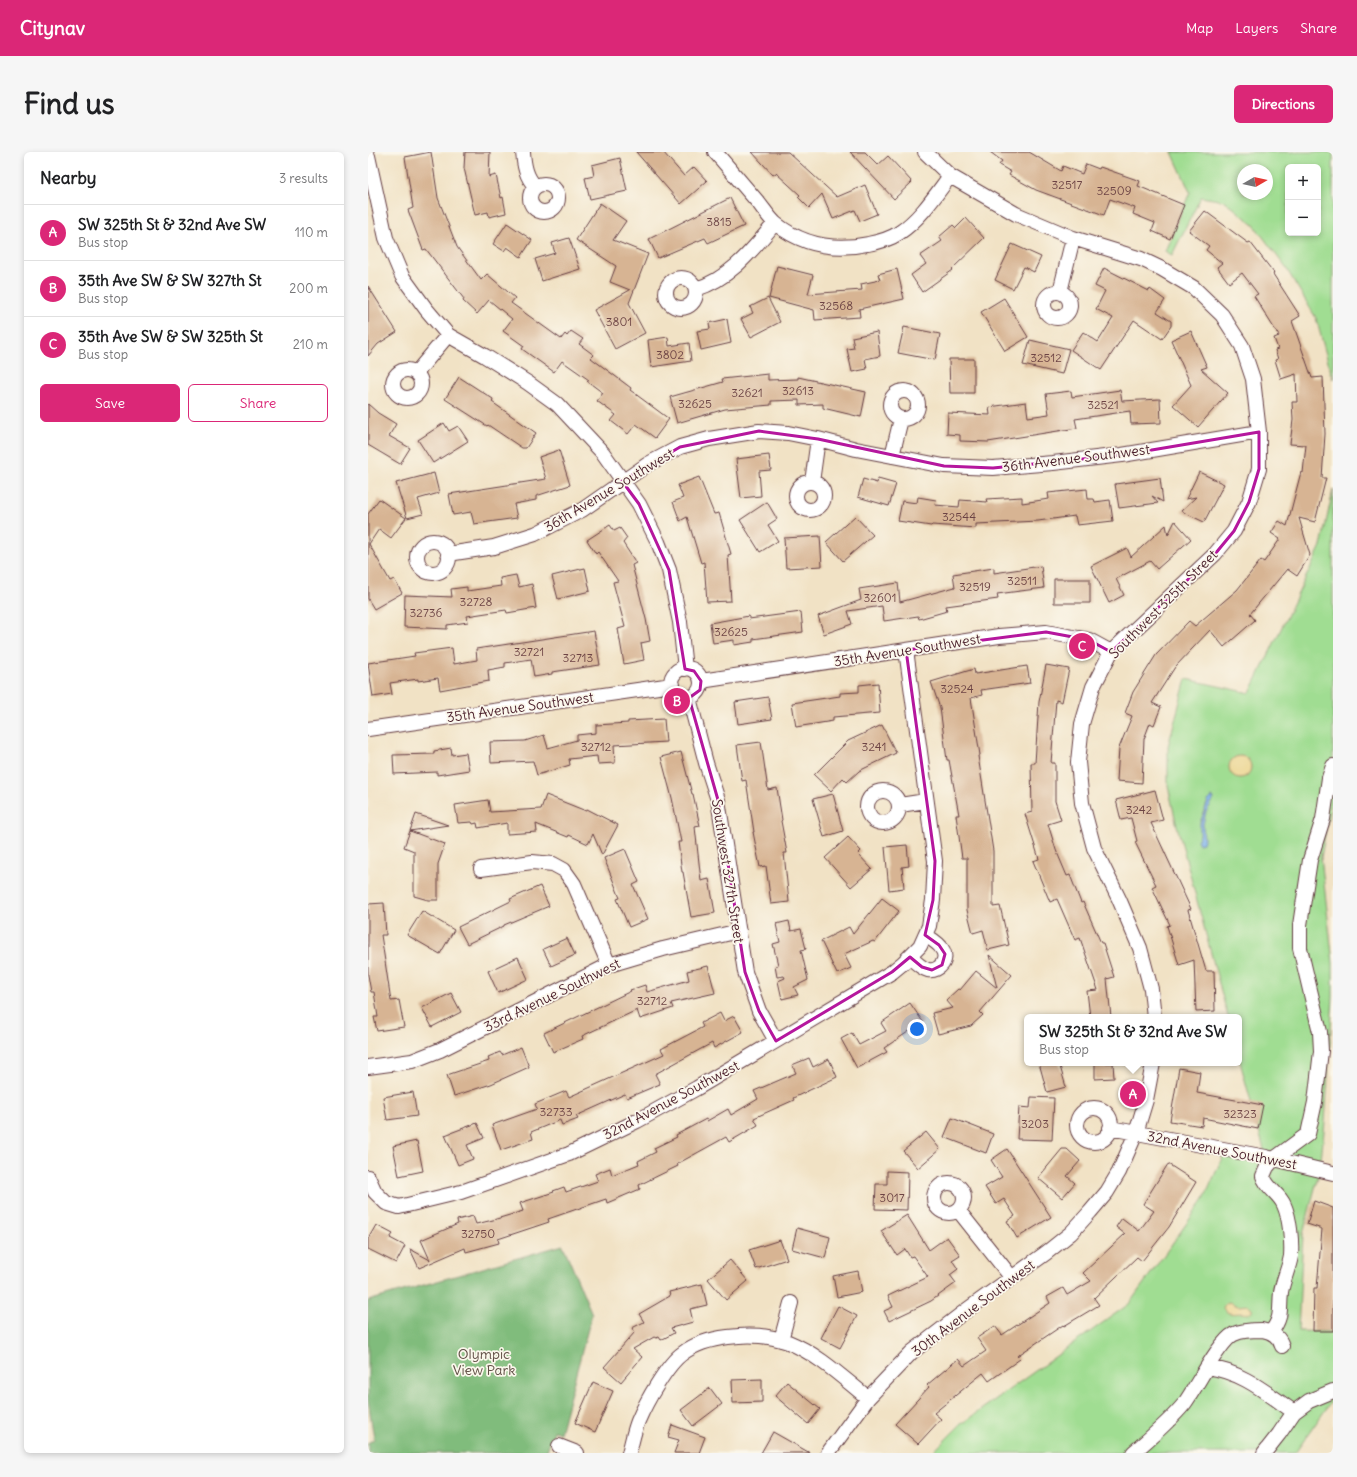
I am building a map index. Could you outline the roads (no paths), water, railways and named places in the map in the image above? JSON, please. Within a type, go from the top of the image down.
[{"type":"street","points":[[523,152],[525,168],[529,180],[535,186]]},
{"type":"street","points":[[715,152],[775,223],[803,240],[835,248],[877,243],[893,237],[909,225],[934,198],[950,176]]},
{"type":"street","name":"Southwest 325th Street","points":[[925,152],[950,176],[1016,214],[1072,238],[1141,259],[1162,269],[1194,288],[1222,315],[1242,346],[1253,380],[1259,432],[1259,469],[1249,502],[1234,530],[1215,554],[1111,652],[1093,687],[1082,724],[1078,762],[1082,803],[1094,848],[1119,899],[1140,948],[1151,989],[1154,1014]]},
{"type":"street","points":[[368,156],[386,238],[402,276],[426,310],[448,335],[528,383],[557,404],[604,453],[639,504],[658,542],[669,570],[680,622],[685,668]]},
{"type":"street","points":[[696,289],[716,280],[736,266],[775,223]]},
{"type":"street","points":[[1060,292],[1072,238]]},
{"type":"street","points":[[416,373],[448,335]]},
{"type":"street","points":[[892,456],[901,419]]},
{"type":"street","name":"36th Avenue Southwest","points":[[448,554],[494,547],[536,534],[582,510],[648,464],[680,447],[709,439],[759,431],[788,433],[856,449],[944,466],[993,468],[1122,455],[1259,432]]},
{"type":"street","points":[[812,482],[818,439]]},
{"type":"street","name":"35th Avenue Southwest","points":[[701,681],[999,636],[1046,632],[1090,640],[1111,652]]},
{"type":"street","points":[[906,650],[935,861],[933,900],[929,926],[922,940],[943,949],[945,954],[942,965],[932,970],[927,970],[910,957]]},
{"type":"street","points":[[685,668],[694,670],[701,681],[700,690],[697,694],[689,698],[680,696],[676,693],[672,685],[672,680],[677,672],[685,668]]},
{"type":"street","name":"35th Avenue Southwest","points":[[368,729],[672,685]]},
{"type":"street","name":"Southwest 327th Street","points":[[689,698],[706,763],[718,800],[745,972],[759,1011],[776,1041]]},
{"type":"street","points":[[1271,1332],[1280,1316],[1282,1284],[1291,1256],[1286,1208],[1281,1200],[1267,1185],[1263,1176],[1267,1167],[1274,1159],[1308,1134],[1315,1102],[1321,1051],[1320,1032],[1300,948],[1300,925],[1310,860],[1323,819],[1329,778],[1333,766]]},
{"type":"street","points":[[900,804],[926,800]]},
{"type":"street","points":[[481,869],[532,862],[553,864],[564,870],[574,884],[609,965]]},
{"type":"street","name":"33rd Avenue Southwest","points":[[368,1067],[412,1061],[440,1050],[609,965],[663,949],[739,931]]},
{"type":"street","name":"32nd Avenue Southwest","points":[[368,1177],[375,1192],[386,1203],[399,1206],[461,1192],[569,1154],[651,1114],[892,972],[910,957],[922,940]]},
{"type":"street","points":[[1136,1133],[1146,1100],[1152,1066]]},
{"type":"street","name":"32nd Avenue Southwest","points":[[1110,1128],[1274,1159],[1333,1173]]},
{"type":"street","name":"30th Avenue Southwest","points":[[868,1398],[912,1352],[1071,1233],[1107,1192],[1119,1172],[1136,1133]]},
{"type":"street","points":[[958,1210],[1012,1278]]},
{"type":"street","points":[[781,1340],[791,1303]]},
{"type":"street","points":[[1133,1453],[1168,1422],[1185,1403],[1222,1346],[1234,1334],[1251,1330],[1271,1332],[1280,1339],[1282,1346]]},
{"type":"street","points":[[629,1453],[638,1421],[669,1367],[683,1352],[708,1340],[735,1336],[757,1335],[781,1340],[806,1351],[824,1363],[868,1398],[828,1453]]},
{"type":"street","points":[[1207,1368],[1220,1369],[1244,1378],[1258,1386],[1294,1412]]},
{"type":"street","points":[[1264,1453],[1294,1412],[1310,1401],[1333,1391]]},
{"type":"street","points":[[558,1446],[577,1453]]},
{"type":"water","points":[[1213,797],[1214,799],[1206,812],[1203,824],[1204,841],[1203,843],[1199,844],[1197,840],[1200,835],[1200,823],[1208,801]]},
{"type":"place","name":"35th Ave SW & SW 325th St","points":[[1082,646]]},
{"type":"place","name":"35th Ave SW & SW 327th St","points":[[677,701]]},
{"type":"place","name":"SW 325th St & 32nd Ave SW","points":[[1133,1094]]},
{"type":"park label","name":"Olympic View Park","points":[[484,1362]]}]
